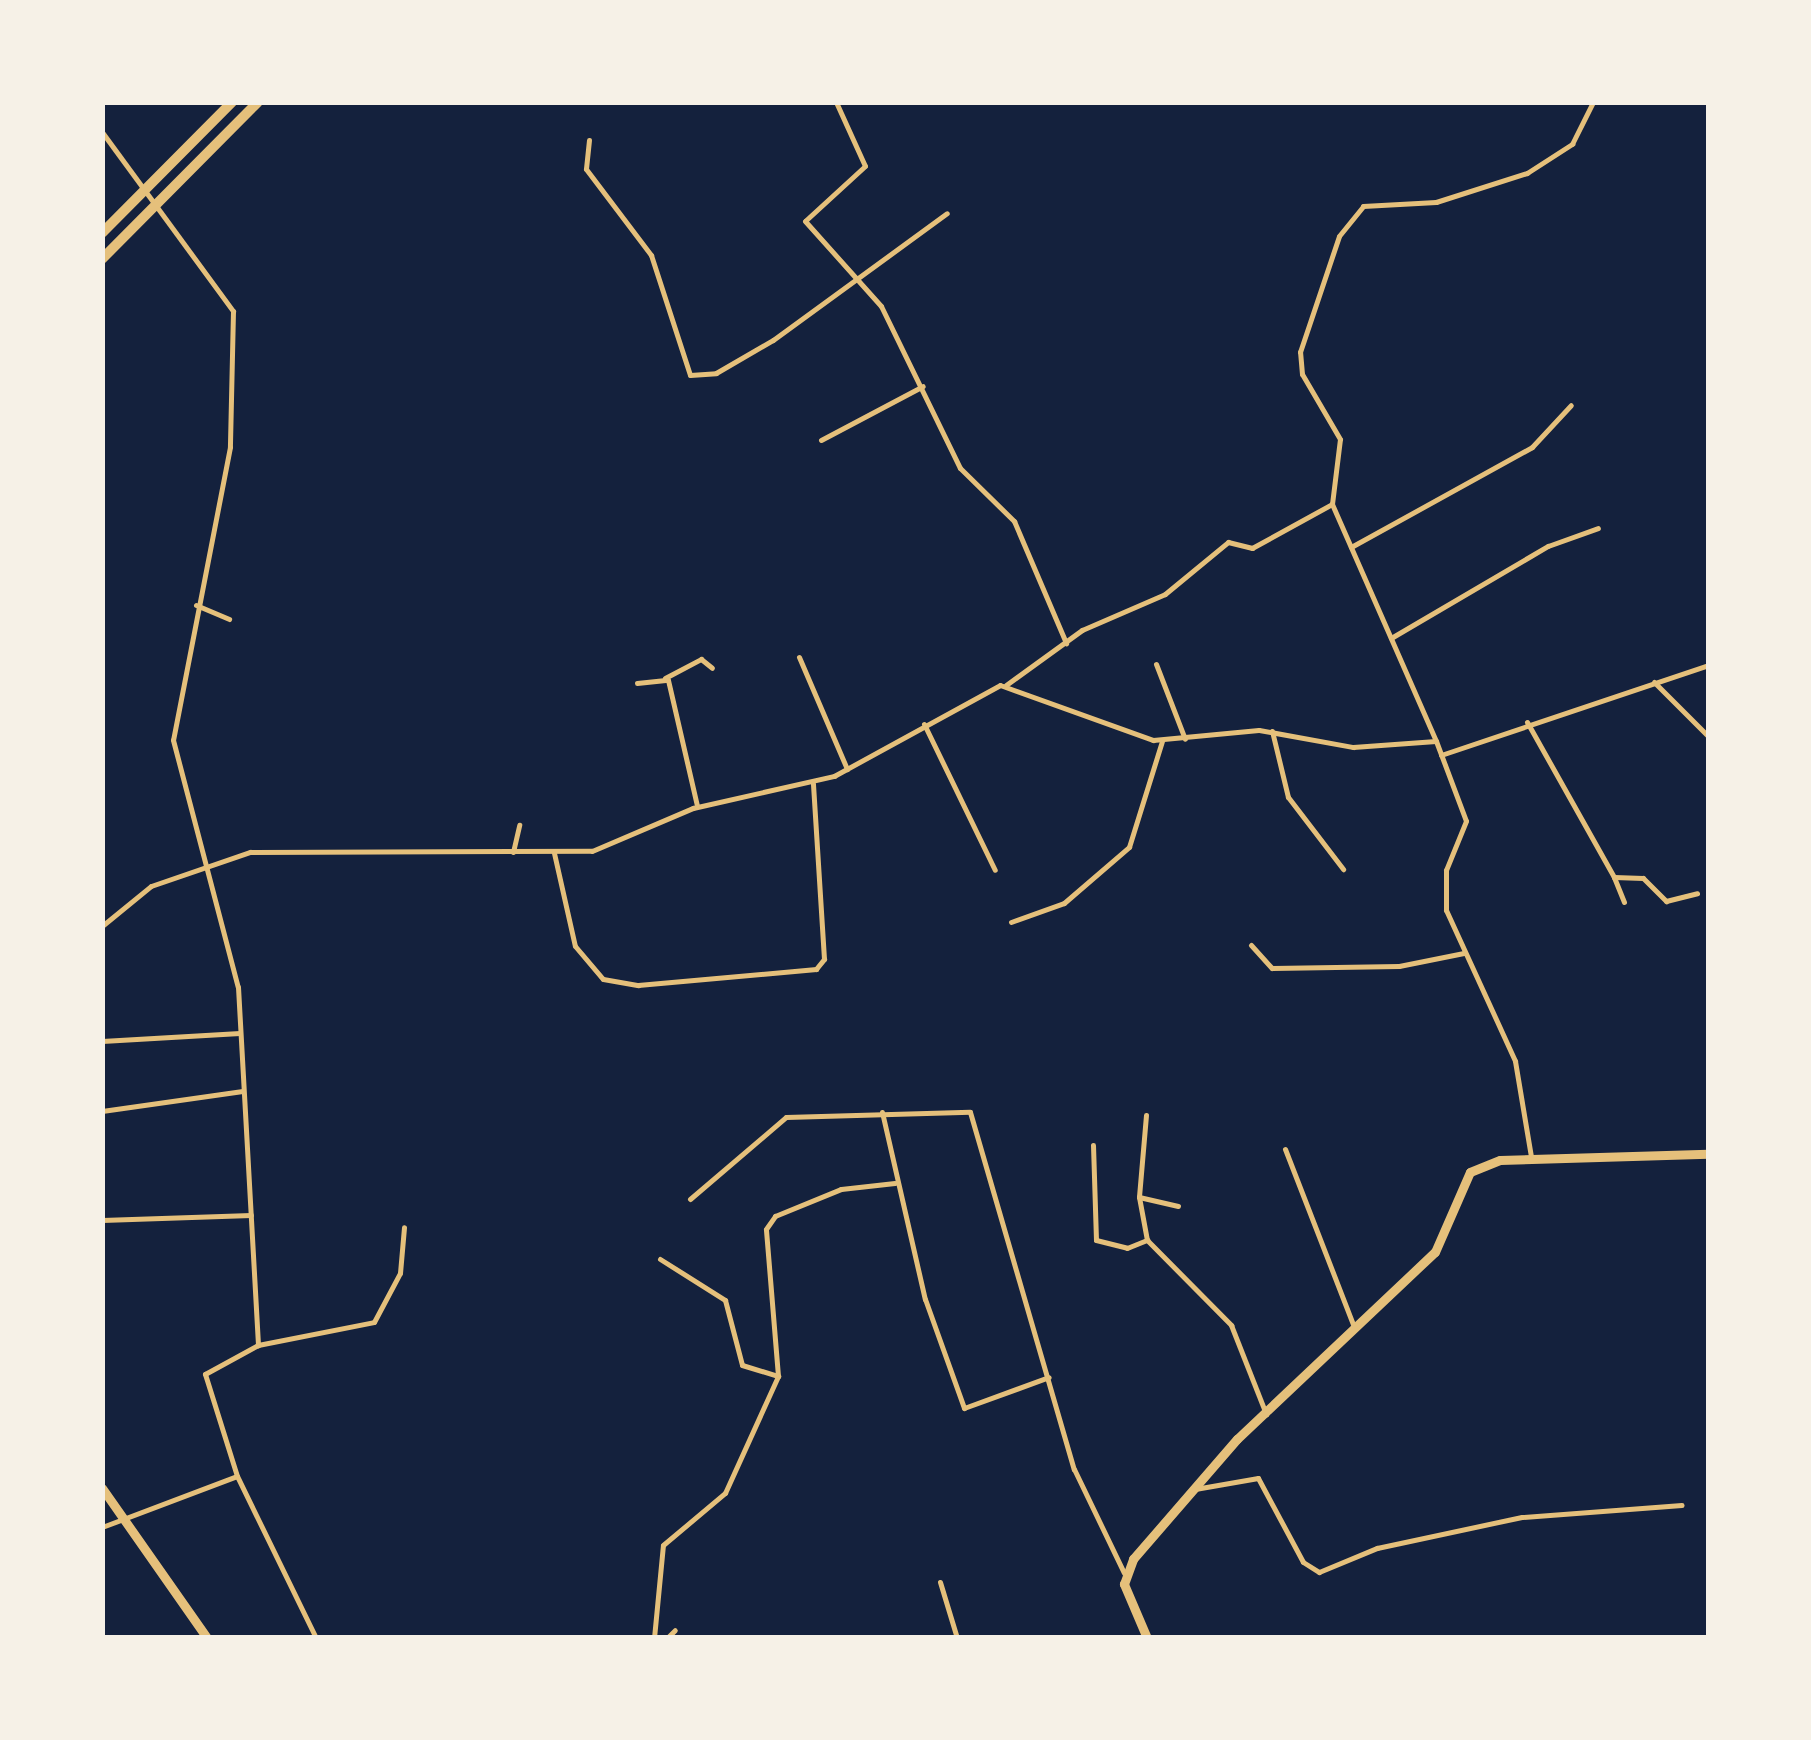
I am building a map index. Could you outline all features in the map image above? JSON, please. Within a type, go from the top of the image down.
[{"type":"highway","points":[[102,232],[232,102]]},
{"type":"highway","points":[[102,259],[258,102]]},
{"type":"main road","points":[[1147,1638],[1124,1573],[1192,1490],[1354,1327],[1435,1252],[1470,1172],[1531,1160],[1708,1154]]},
{"type":"main road","points":[[102,1488],[207,1638]]},
{"type":"street","points":[[836,102],[865,166],[805,220],[860,282],[924,386],[960,468],[1014,521],[1066,643]]},
{"type":"street","points":[[1531,1160],[1515,1061],[1464,952],[1444,882],[1466,820],[1436,741],[1332,504],[1340,440],[1302,374],[1300,352],[1339,236],[1363,206],[1436,202],[1527,173],[1572,144],[1593,102]]},
{"type":"street","points":[[102,132],[233,311],[230,448],[196,605],[173,740],[206,866],[227,919],[240,1032],[258,1345]]},
{"type":"street","points":[[589,140],[586,170],[651,255],[690,376],[716,373],[860,282],[948,213]]},
{"type":"street","points":[[821,440],[924,386]]},
{"type":"street","points":[[1352,547],[1532,447],[1571,405]]},
{"type":"street","points":[[102,926],[151,886],[206,866],[270,850],[554,853],[608,846],[698,806],[813,783],[1006,685],[1066,643],[1166,594],[1228,542],[1261,545],[1332,504]]},
{"type":"street","points":[[1391,638],[1548,546],[1598,528]]},
{"type":"street","points":[[196,605],[230,619]]},
{"type":"street","points":[[799,657],[847,769]]},
{"type":"street","points":[[637,683],[665,678],[701,659],[712,668]]},
{"type":"street","points":[[1156,664],[1185,739]]},
{"type":"street","points":[[1440,755],[1527,722],[1708,665]]},
{"type":"street","points":[[665,678],[698,806]]},
{"type":"street","points":[[1654,682],[1708,736]]},
{"type":"street","points":[[1006,685],[1162,741],[1272,731],[1353,748],[1436,741]]},
{"type":"street","points":[[1527,722],[1614,877],[1624,902]]},
{"type":"street","points":[[924,724],[996,870]]},
{"type":"street","points":[[1272,731],[1288,798],[1343,870]]},
{"type":"street","points":[[1011,922],[1064,903],[1130,847],[1162,741]]},
{"type":"street","points":[[554,853],[576,946],[603,979],[638,985],[816,968],[824,960],[813,783]]},
{"type":"street","points":[[513,852],[520,825]]},
{"type":"street","points":[[1614,877],[1644,878],[1666,901],[1697,893]]},
{"type":"street","points":[[1250,945],[1272,968],[1399,966],[1464,952]]},
{"type":"street","points":[[102,1041],[240,1032]]},
{"type":"street","points":[[102,1111],[243,1091]]},
{"type":"street","points":[[882,1111],[895,1183],[964,1408],[1049,1377]]},
{"type":"street","points":[[690,1200],[786,1117],[882,1111],[970,1112],[1096,1528],[1124,1573]]},
{"type":"street","points":[[1146,1115],[1139,1197],[1147,1240],[1230,1325],[1266,1415]]},
{"type":"street","points":[[1092,1145],[1096,1240],[1126,1248],[1147,1240]]},
{"type":"street","points":[[1284,1149],[1354,1327]]},
{"type":"street","points":[[654,1638],[663,1545],[726,1494],[778,1376],[766,1230],[775,1216],[841,1188],[895,1183]]},
{"type":"street","points":[[1139,1197],[1178,1206]]},
{"type":"street","points":[[102,1220],[250,1215]]},
{"type":"street","points":[[316,1638],[237,1476],[204,1378],[258,1345],[374,1322],[400,1273],[404,1227]]},
{"type":"street","points":[[660,1259],[725,1300],[742,1365],[778,1376]]},
{"type":"street","points":[[102,1527],[237,1476]]},
{"type":"street","points":[[1192,1490],[1258,1478],[1303,1562],[1319,1572],[1376,1548],[1506,1520],[1682,1505]]},
{"type":"street","points":[[940,1582],[957,1638]]},
{"type":"street","points":[[667,1638],[675,1630]]}]
